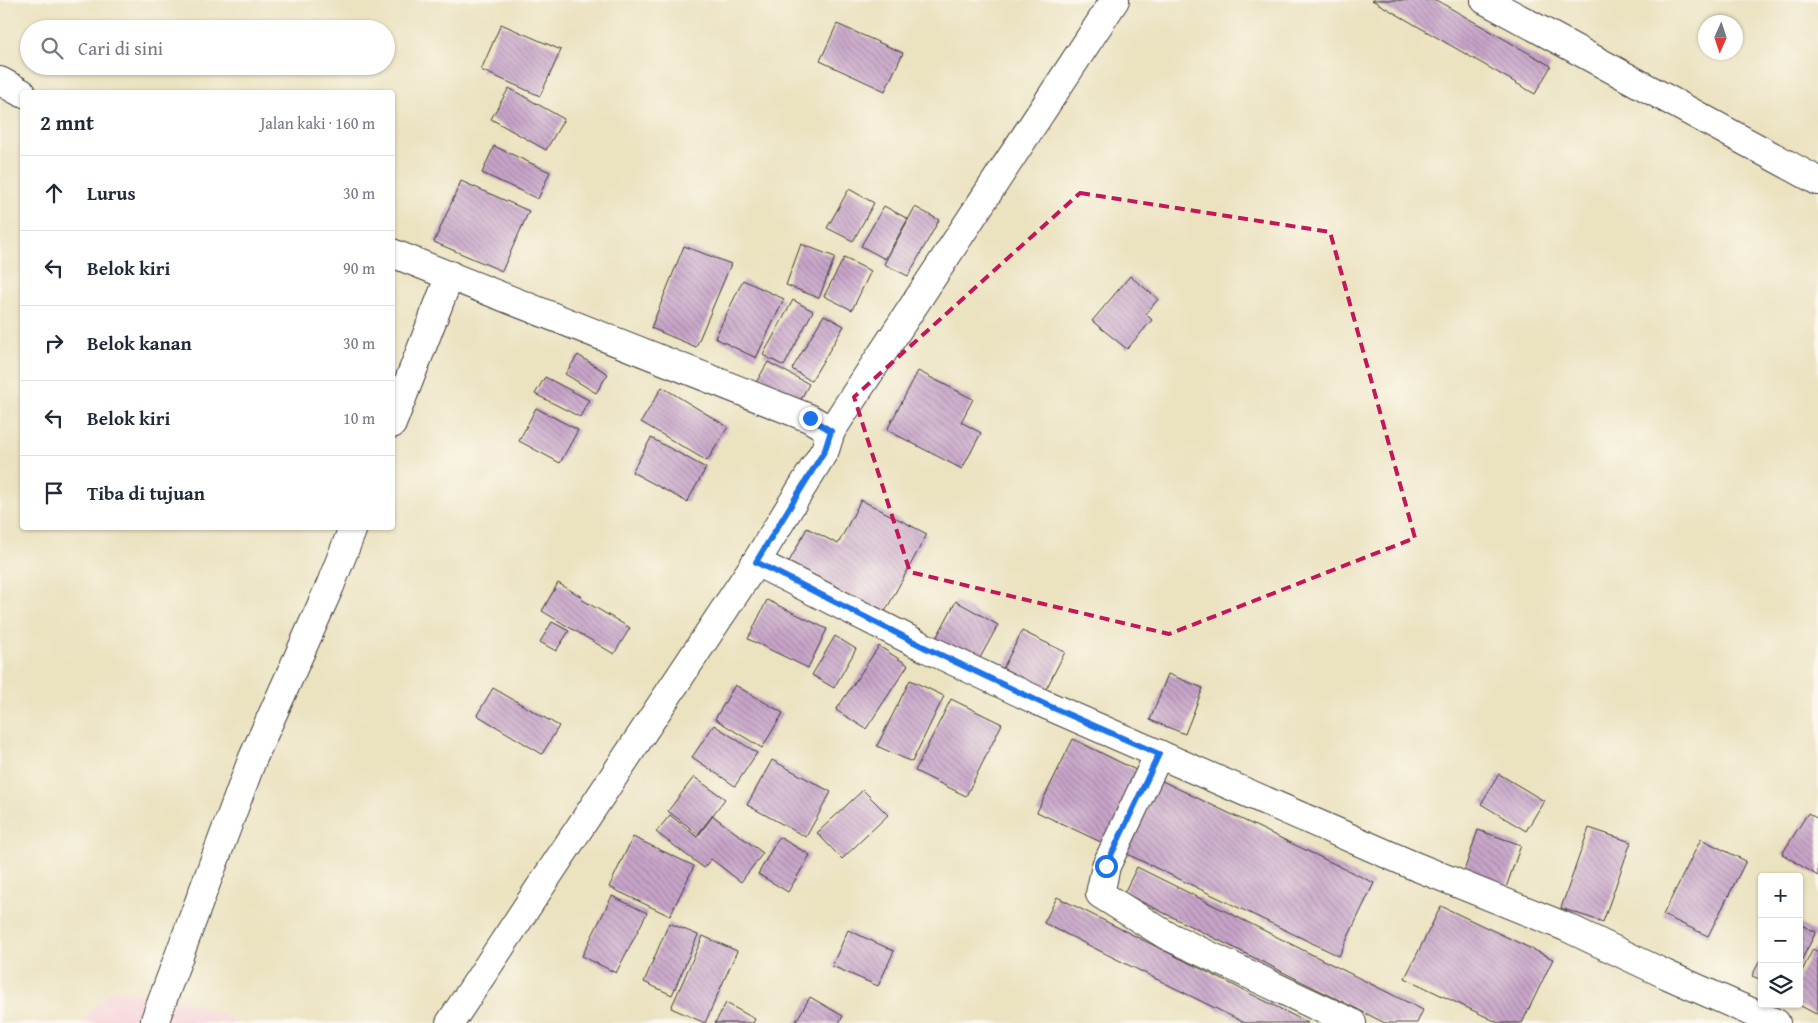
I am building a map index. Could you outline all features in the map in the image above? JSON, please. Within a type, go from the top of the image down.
[{"type":"street","points":[[450,1023],[756,562],[825,450],[831,431],[1116,0]]},
{"type":"street","points":[[1486,0],[1818,181]]},
{"type":"street","points":[[0,81],[20,91]]},
{"type":"street","points":[[395,254],[810,418],[831,431]]},
{"type":"street","points":[[395,416],[450,275]]},
{"type":"street","points":[[157,1022],[252,760],[330,586],[352,530]]},
{"type":"street","points":[[756,562],[926,648],[1042,703],[1412,865],[1566,927],[1665,974],[1776,1023]]},
{"type":"street","points":[[1159,754],[1106,866],[1100,894],[1166,935],[1352,1023]]},
{"type":"highlighted area","points":[[1080,193],[1330,232],[1415,538],[1169,634],[910,572],[854,397]]},
{"type":"shaded area","points":[[113,989],[199,1004],[238,1023],[82,1023]]},
{"type":"building","points":[[1372,0],[1436,0],[1551,66],[1535,94]]},
{"type":"building","points":[[501,24],[561,50],[540,96],[481,70]]},
{"type":"building","points":[[837,24],[903,53],[885,91],[820,61]]},
{"type":"building","points":[[509,88],[564,119],[546,150],[491,119]]},
{"type":"building","points":[[494,146],[550,172],[538,199],[482,173]]},
{"type":"building","points":[[461,181],[529,211],[502,271],[434,242]]},
{"type":"building","points":[[849,189],[874,203],[853,241],[827,228]]},
{"type":"building","points":[[884,206],[908,219],[885,259],[861,246]]},
{"type":"building","points":[[915,207],[939,220],[908,276],[884,264]]},
{"type":"building","points":[[801,244],[835,257],[819,298],[786,285]]},
{"type":"building","points":[[684,246],[731,264],[696,347],[651,328]]},
{"type":"building","points":[[844,258],[871,271],[852,310],[824,296]]},
{"type":"building","points":[[1130,276],[1158,299],[1146,314],[1152,320],[1127,349],[1092,321]]},
{"type":"building","points":[[743,280],[784,299],[756,358],[715,338]]},
{"type":"building","points":[[793,300],[813,311],[784,366],[763,355]]},
{"type":"building","points":[[824,315],[844,326],[811,381],[792,369]]},
{"type":"building","points":[[578,355],[608,374],[596,393],[565,374]]},
{"type":"building","points":[[768,362],[809,384],[796,409],[754,386]]},
{"type":"building","points":[[918,371],[973,399],[961,422],[981,433],[962,469],[887,430]]},
{"type":"building","points":[[545,377],[589,400],[580,417],[535,394]]},
{"type":"building","points":[[662,387],[728,427],[707,461],[641,422]]},
{"type":"building","points":[[536,408],[578,430],[560,463],[519,441]]},
{"type":"building","points":[[651,438],[706,468],[687,502],[632,472]]},
{"type":"building","points":[[861,500],[927,534],[880,621],[784,571],[807,528],[838,544]]},
{"type":"building","points":[[558,583],[630,628],[614,654],[542,611]]},
{"type":"building","points":[[767,600],[827,629],[808,668],[748,639]]},
{"type":"building","points":[[956,601],[998,625],[975,667],[933,644]]},
{"type":"building","points":[[552,622],[569,631],[556,651],[540,642]]},
{"type":"building","points":[[1022,631],[1065,652],[1041,699],[998,678]]},
{"type":"building","points":[[835,636],[856,649],[834,688],[812,675]]},
{"type":"building","points":[[879,646],[908,665],[866,729],[836,710]]},
{"type":"building","points":[[1168,674],[1203,688],[1185,734],[1150,720]]},
{"type":"building","points":[[910,680],[944,696],[912,762],[877,746]]},
{"type":"building","points":[[735,685],[783,713],[762,748],[715,719]]},
{"type":"building","points":[[493,688],[559,726],[542,754],[477,715]]},
{"type":"building","points":[[951,699],[1002,724],[966,796],[915,771]]},
{"type":"building","points":[[714,725],[757,753],[735,786],[692,757]]},
{"type":"building","points":[[1073,739],[1140,772],[1105,844],[1037,812]]},
{"type":"building","points":[[772,760],[831,792],[806,837],[747,805]]},
{"type":"building","points":[[1499,774],[1544,801],[1526,831],[1481,804]]},
{"type":"building","points":[[694,777],[725,799],[698,834],[668,811]]},
{"type":"building","points":[[1160,780],[1374,883],[1339,956],[1125,853]]},
{"type":"building","points":[[863,790],[888,815],[842,859],[817,833]]},
{"type":"building","points":[[1808,813],[1818,819],[1818,876],[1782,854]]},
{"type":"building","points":[[670,815],[697,837],[713,816],[763,853],[741,882],[711,859],[704,868],[656,832]]},
{"type":"building","points":[[1589,828],[1631,842],[1603,922],[1561,908]]},
{"type":"building","points":[[1478,830],[1521,845],[1502,899],[1460,883]]},
{"type":"building","points":[[633,837],[694,866],[670,916],[609,887]]},
{"type":"building","points":[[779,837],[810,855],[788,892],[758,874]]},
{"type":"building","points":[[1701,839],[1746,861],[1708,936],[1663,915]]},
{"type":"building","points":[[1137,867],[1423,1010],[1417,1023],[1385,1023],[1124,893]]},
{"type":"building","points":[[612,896],[647,913],[616,973],[582,956]]},
{"type":"building","points":[[1057,897],[1308,1023],[1245,1023],[1044,923]]},
{"type":"building","points":[[1441,906],[1553,959],[1522,1023],[1499,1023],[1405,978]]},
{"type":"building","points":[[669,923],[698,935],[672,995],[644,982]]},
{"type":"building","points":[[1803,926],[1816,932],[1803,957]]},
{"type":"building","points":[[848,930],[894,951],[878,986],[832,966]]},
{"type":"building","points":[[703,936],[737,951],[705,1023],[671,1008]]},
{"type":"building","points":[[1813,949],[1818,952],[1818,1010],[1816,1014],[1803,1007],[1803,969]]},
{"type":"building","points":[[1758,964],[1758,978],[1752,976]]},
{"type":"building","points":[[810,997],[843,1016],[839,1023],[795,1023]]},
{"type":"building","points":[[726,1003],[755,1019],[753,1023],[715,1023]]},
{"type":"route","points":[[810,418],[831,431],[825,450],[756,562],[926,648],[1042,703],[1159,754],[1106,866]]}]
